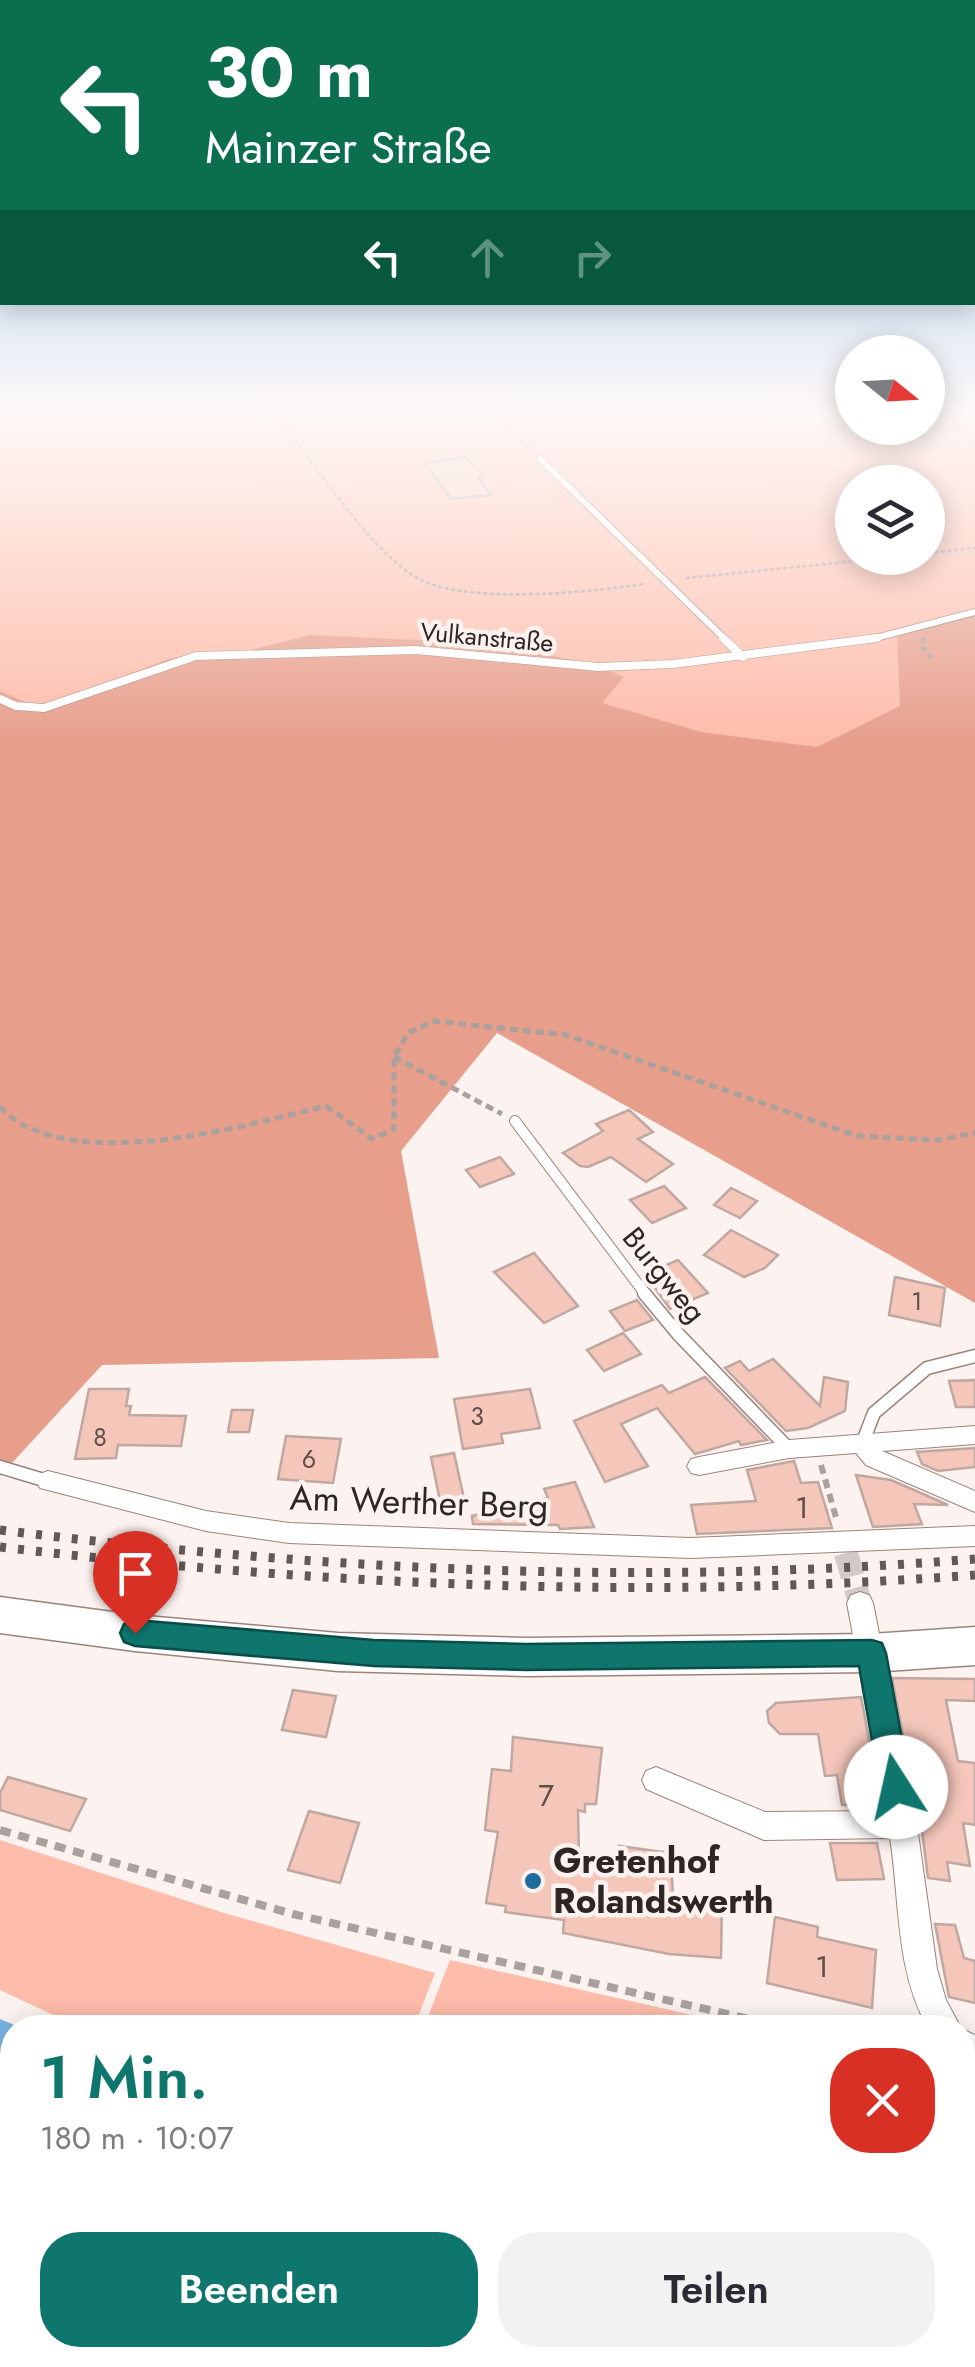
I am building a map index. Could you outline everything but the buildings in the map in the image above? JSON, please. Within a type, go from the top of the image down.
[{"type":"main road","points":[[0,1615],[135,1633],[338,1652],[526,1657],[872,1653],[975,1646]]},
{"type":"street","points":[[699,1466],[789,1449],[975,1435]]},
{"type":"street","points":[[862,1444],[874,1458],[975,1502]]},
{"type":"street","name":"Am Werther Berg","points":[[48,1482],[206,1521],[290,1533],[690,1548],[845,1548],[975,1536]]},
{"type":"street","points":[[860,1603],[902,1824],[924,1977],[938,2015]]},
{"type":"street","points":[[656,1780],[764,1826],[902,1824]]},
{"type":"lane","points":[[607,524],[744,657]]},
{"type":"lane","name":"Vulkanstraße","points":[[0,699],[16,706],[44,708],[196,656],[416,650],[598,667],[744,657],[860,642],[975,612]]},
{"type":"lane","points":[[0,712],[16,706]]},
{"type":"lane","name":"Burgweg","points":[[515,1120],[614,1256],[678,1334],[789,1449]]},
{"type":"lane","points":[[862,1444],[874,1413],[927,1368],[975,1356]]},
{"type":"lane","name":"Am Werther Berg","points":[[0,1467],[48,1482]]},
{"type":"path","points":[[365,524],[396,563],[424,582],[490,593],[620,589],[664,580],[835,563]]},
{"type":"path","points":[[945,551],[975,548]]},
{"type":"path","points":[[0,1107],[14,1122],[57,1139],[102,1141],[198,1138],[326,1106],[372,1140],[394,1129],[394,1057],[408,1033],[434,1021],[506,1026],[566,1036],[857,1136],[939,1140],[975,1133]]},
{"type":"path","points":[[394,1057],[515,1120]]},
{"type":"path","points":[[816,1447],[845,1548]]},
{"type":"path","points":[[0,1830],[91,1860],[309,1919],[731,2015]]},
{"type":"shaded area","points":[[0,524],[835,524],[835,575],[945,575],[945,524],[975,524],[975,697],[849,756],[766,759],[309,635],[40,708],[0,691]]},
{"type":"shaded area","points":[[975,614],[975,1303],[497,1033],[401,1151],[439,1358],[102,1365],[0,1476],[0,691],[40,708],[168,659],[202,652],[243,652],[309,635],[485,643],[595,664],[624,677],[602,703],[701,732],[817,747],[900,706],[897,636]]},
{"type":"shaded area","points":[[0,1840],[224,1913],[435,1973],[419,2015],[53,2015],[0,1990]]},
{"type":"shaded area","points":[[450,1960],[692,2015],[429,2015]]},
{"type":"tunnel","points":[[846,1553],[860,1603]]},
{"type":"railway","points":[[0,1530],[245,1556],[487,1570],[728,1572],[975,1559]]},
{"type":"railway","points":[[0,1547],[245,1571],[487,1585],[729,1587],[975,1575]]},
{"type":"place","name":"Gretenhof Rolandswerth","points":[[533,1881]]},
{"type":"route","points":[[135,1633],[374,1653],[526,1657],[872,1653],[896,1787]]}]
